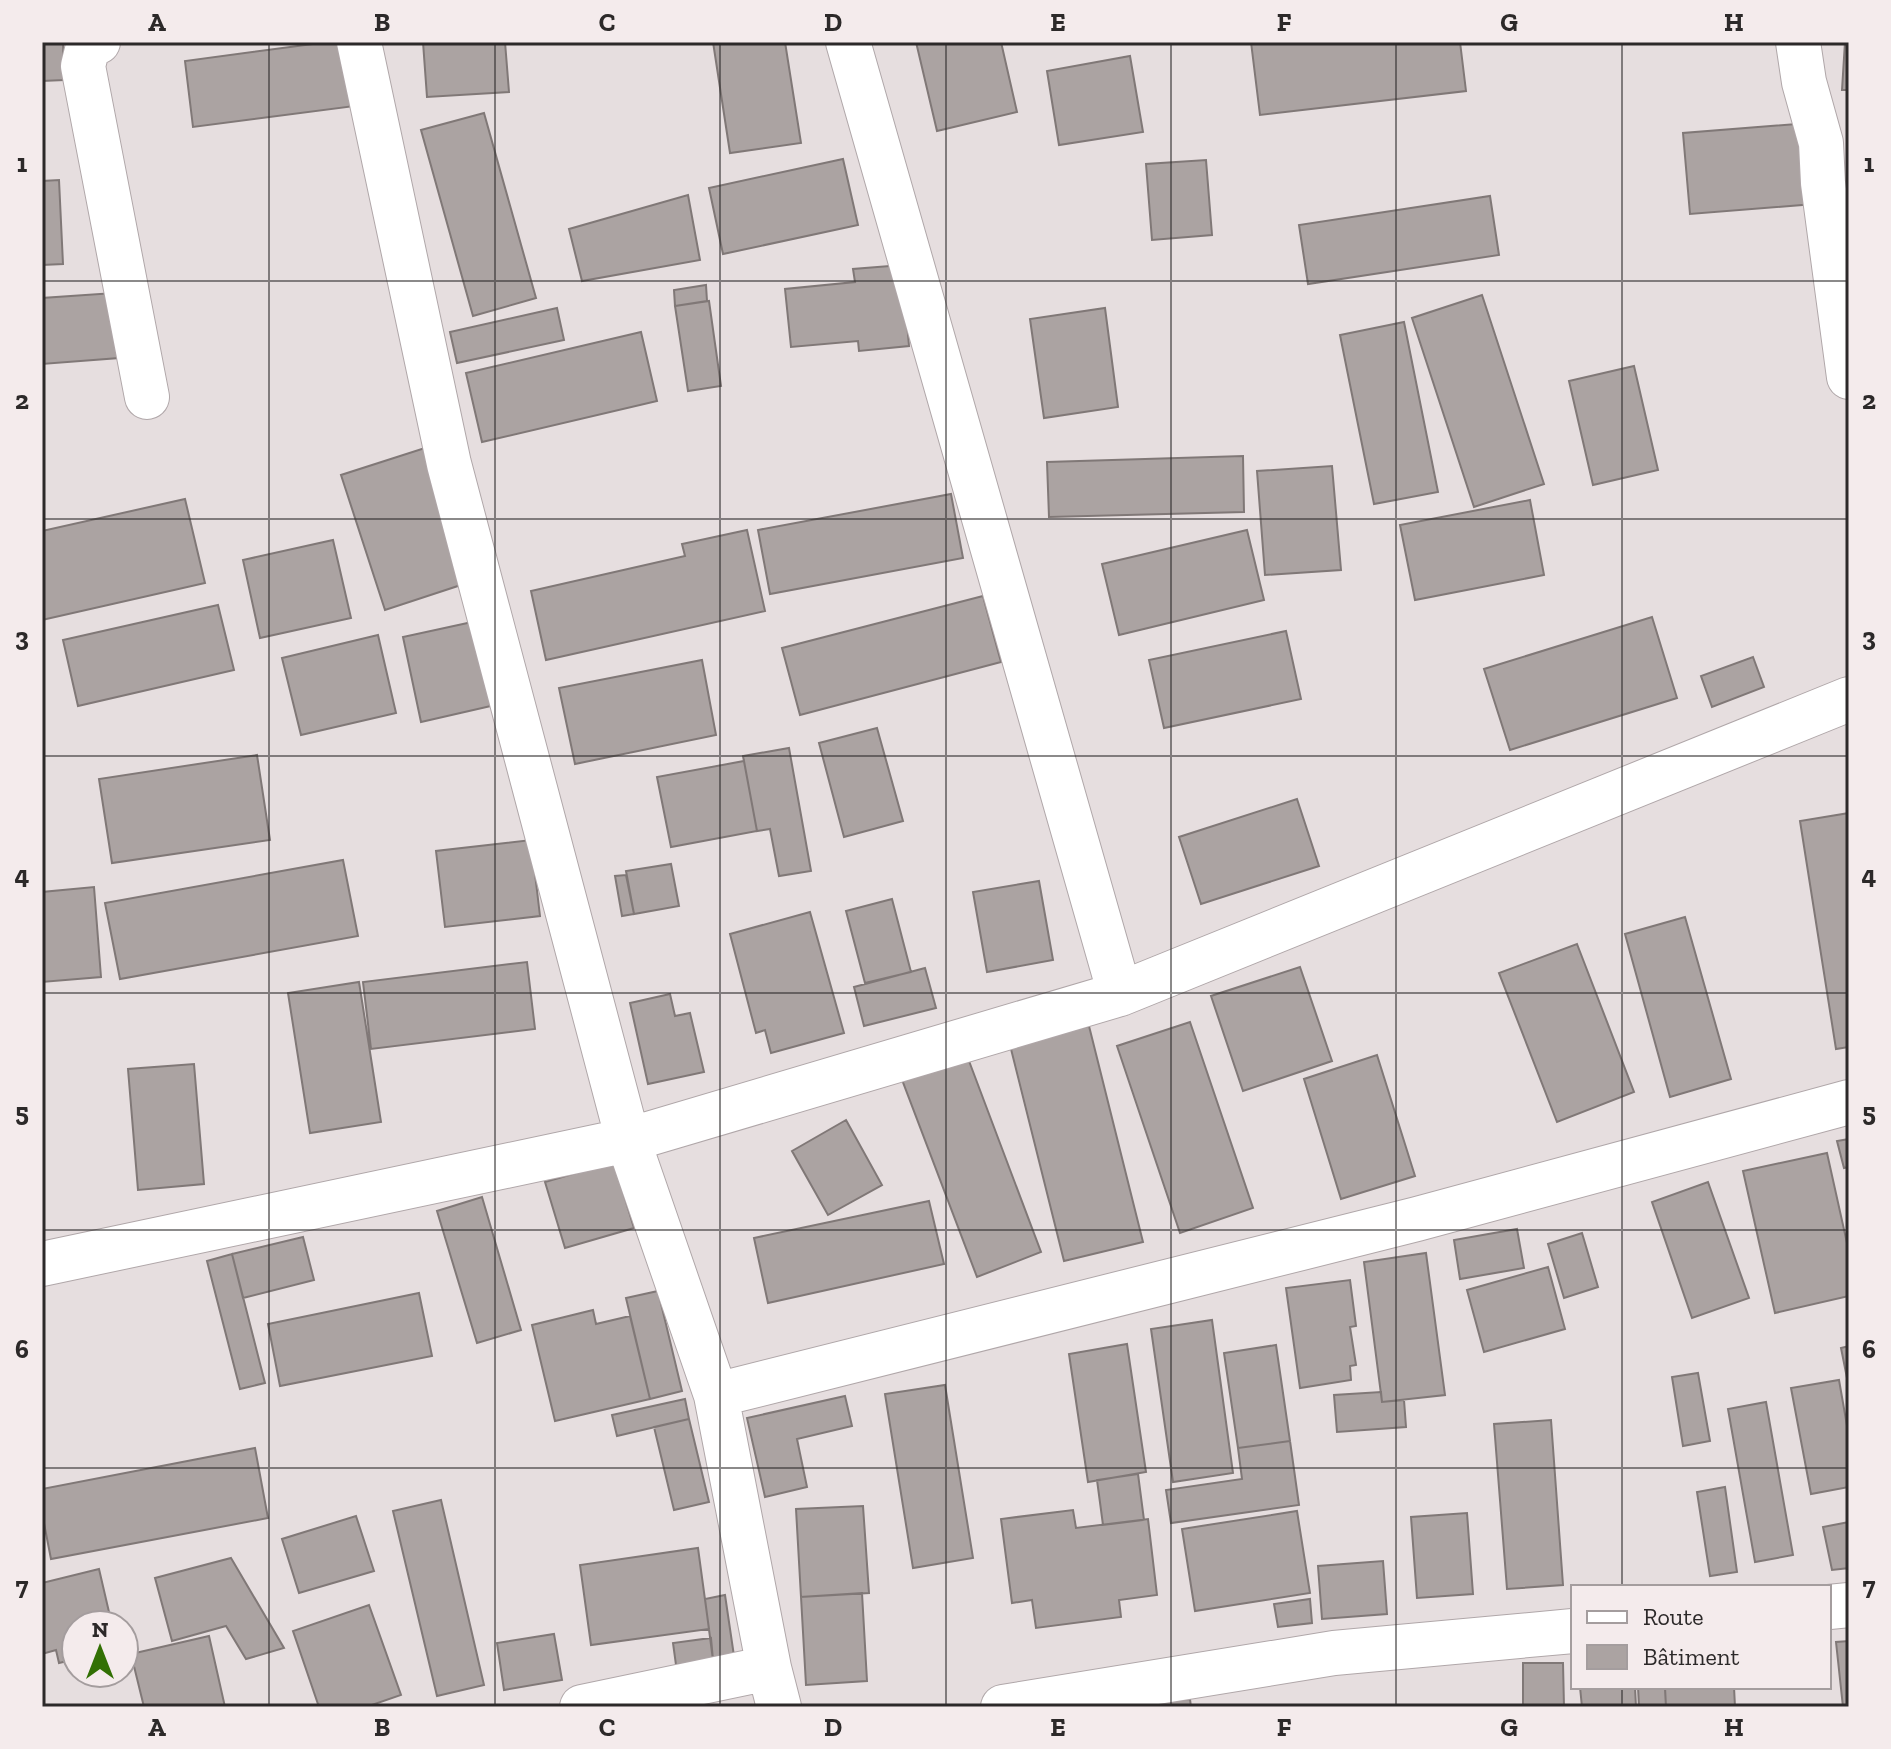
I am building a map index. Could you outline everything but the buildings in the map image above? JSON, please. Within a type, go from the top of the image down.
[{"type":"street","points":[[98,42],[88,46],[83,66],[147,397]]},
{"type":"street","points":[[359,42],[449,464],[628,1140],[716,1395],[774,1687],[582,1707]]},
{"type":"street","points":[[848,42],[1120,994]]},
{"type":"street","points":[[1798,42],[1804,82],[1821,143],[1823,183],[1849,377]]},
{"type":"street","points":[[42,1264],[628,1140],[1120,994],[1849,699]]},
{"type":"street","points":[[716,1395],[1417,1219],[1849,1102]]},
{"type":"street","points":[[1003,1707],[1334,1653],[1571,1631]]}]
